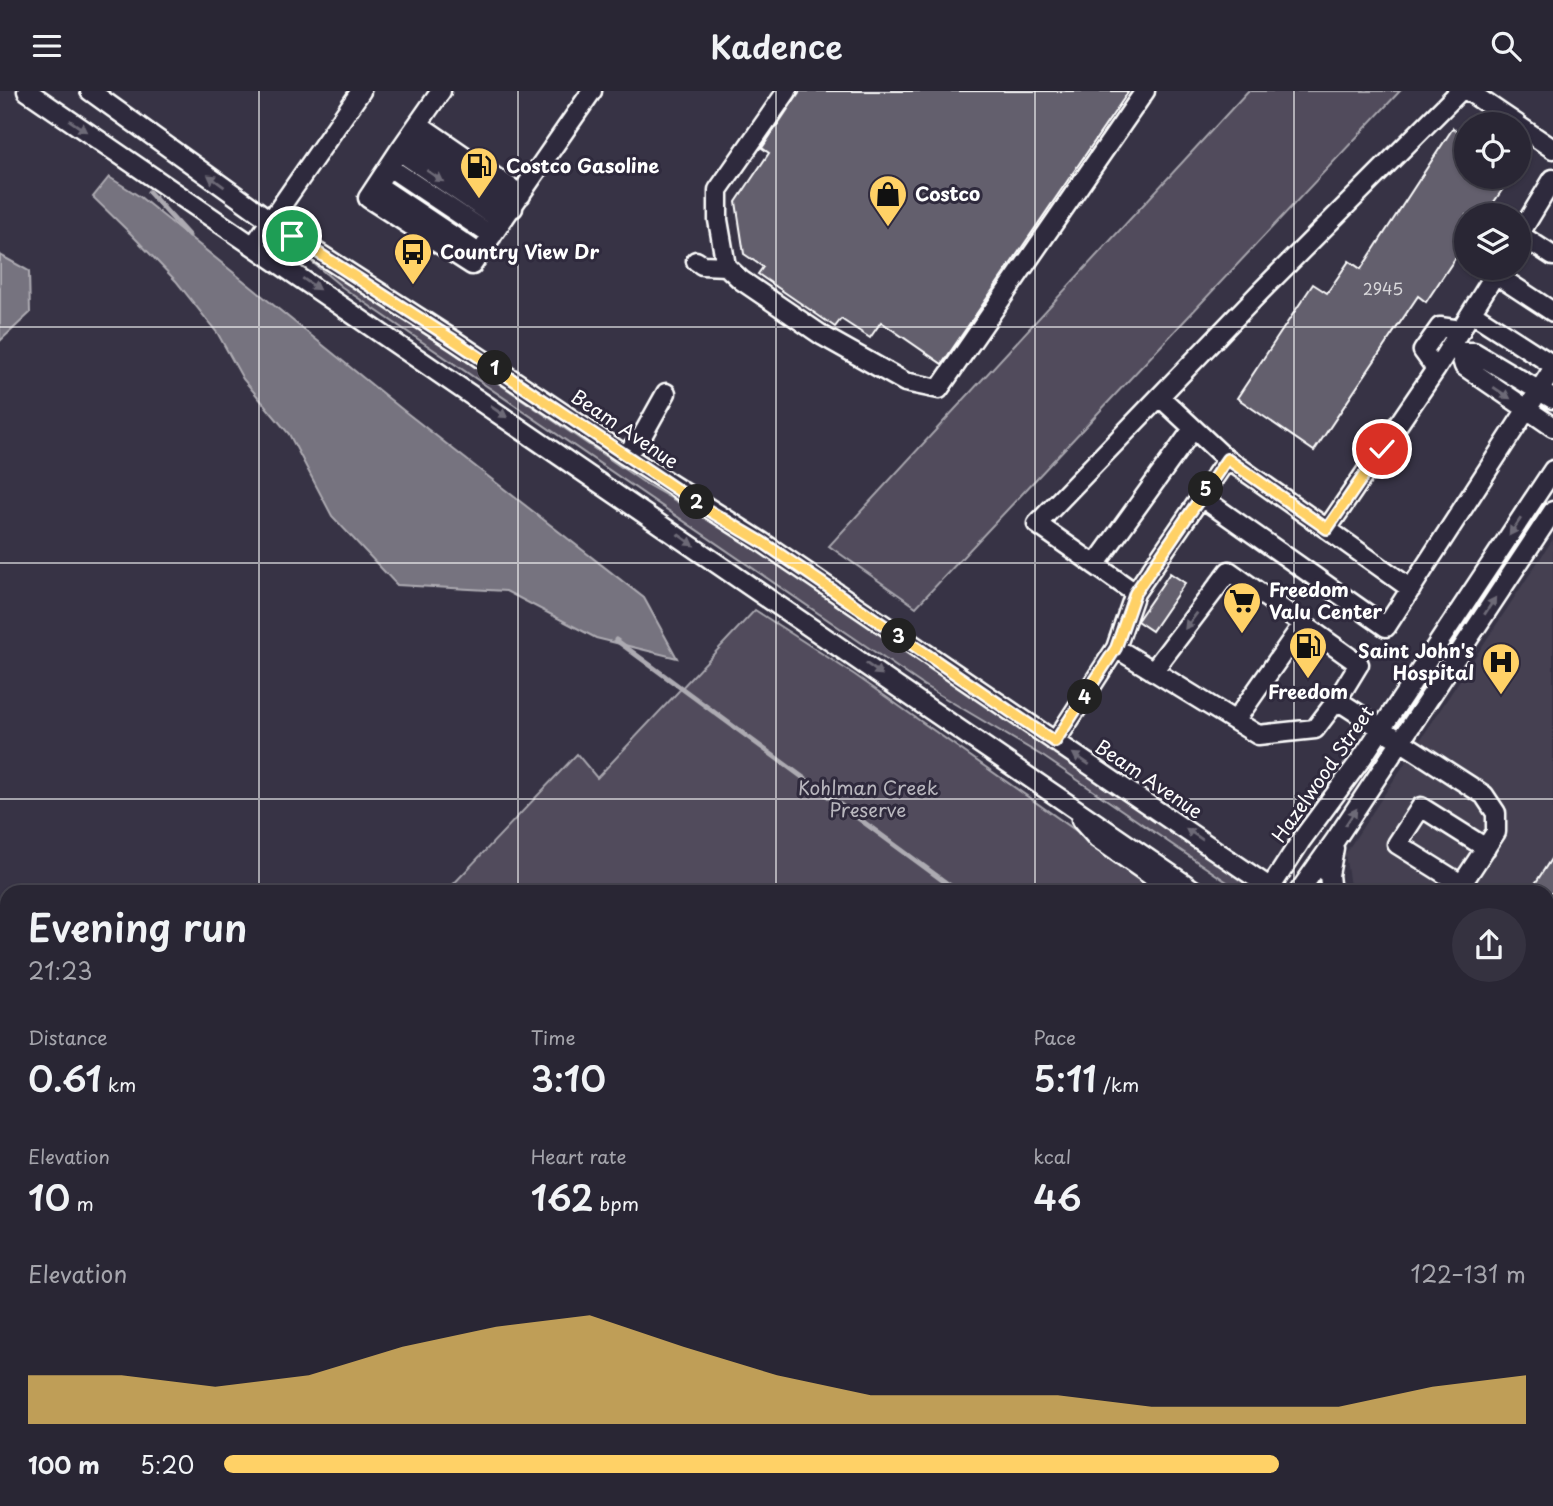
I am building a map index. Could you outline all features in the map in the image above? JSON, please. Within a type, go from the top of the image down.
[{"type":"street","points":[[27,91],[1186,885]]},
{"type":"street","name":"Beam Avenue","points":[[90,91],[271,221],[625,455],[762,542],[1263,885]]},
{"type":"street","points":[[254,245],[361,91]]},
{"type":"street","points":[[441,91],[377,185],[476,259],[592,91]]},
{"type":"street","points":[[787,91],[718,190],[718,220],[726,266],[741,280],[824,336],[905,382],[939,389],[1145,91]]},
{"type":"street","points":[[1135,593],[1037,524],[1460,91]]},
{"type":"street","points":[[1468,91],[1499,112]]},
{"type":"street","points":[[1531,134],[1553,149]]},
{"type":"street","points":[[409,137],[512,208]]},
{"type":"street","points":[[409,137],[512,208]]},
{"type":"street","points":[[389,167],[492,236]]},
{"type":"street","points":[[1531,220],[1547,201],[1553,179]]},
{"type":"street","points":[[1531,242],[1553,256]]},
{"type":"street","points":[[696,261],[702,265],[726,266]]},
{"type":"street","points":[[1327,529],[1436,369],[1455,349],[1461,330],[1492,280]]},
{"type":"street","points":[[1510,280],[1553,311]]},
{"type":"street","points":[[1201,497],[1386,627],[1527,410],[1546,395],[1553,367],[1472,313]]},
{"type":"street","points":[[1436,369],[1423,351],[1440,327],[1461,330]]},
{"type":"street","points":[[1455,349],[1474,352],[1546,395]]},
{"type":"street","points":[[1455,349],[1464,366],[1553,427]]},
{"type":"street","points":[[625,455],[641,438],[666,393]]},
{"type":"street","points":[[1160,397],[1227,459],[1411,589]]},
{"type":"street","points":[[1095,565],[1193,429]]},
{"type":"street","points":[[1055,742],[1116,648],[1135,593],[1227,459]]},
{"type":"street","name":"Hazelwood Street","points":[[1275,885],[1300,842],[1382,728],[1553,470]]},
{"type":"street","points":[[1304,885],[1553,512]]},
{"type":"street","points":[[1116,648],[1153,671],[1258,735],[1315,729],[1359,664],[1229,571],[1153,671]]},
{"type":"street","points":[[1235,721],[1303,624]]},
{"type":"street","points":[[1337,700],[1484,795],[1496,813],[1496,832],[1461,885]]},
{"type":"street","points":[[1062,799],[1097,838],[1165,885]]},
{"type":"street","points":[[1455,885],[1397,844],[1421,807],[1486,848]]},
{"type":"street","points":[[1330,885],[1329,875],[1336,839]]},
{"type":"shaded area","points":[[109,177],[139,196],[403,410],[644,598],[677,658],[596,638],[506,591],[397,585],[332,516],[289,434],[243,379],[218,334],[176,281],[93,197]]},
{"type":"shaded area","points":[[0,255],[29,271],[30,313],[0,341]]},
{"type":"shaded area","name":"Saint John's Hospital","points":[[1553,539],[1553,885],[1350,885],[1345,854]]},
{"type":"green space","points":[[1248,91],[1400,91],[916,607],[829,546]]},
{"type":"green space","points":[[315,258],[646,484],[734,534],[806,580],[1216,861],[1245,885],[1230,884],[1044,757],[923,685],[342,287],[312,262]]},
{"type":"green space","name":"Kohlman Creek Preserve","points":[[755,610],[855,675],[1153,885],[453,885],[577,754],[597,778]]},
{"type":"building","name":"Costco","points":[[800,91],[1129,91],[942,364],[881,322],[870,338],[841,319],[835,327],[758,274],[763,267],[744,254],[736,202],[769,153],[762,148]]},
{"type":"building","points":[[1453,128],[1454,189],[1503,189],[1493,203],[1454,203],[1454,260],[1426,302],[1418,296],[1314,451],[1237,398],[1313,284],[1327,293],[1349,261],[1361,269]]},
{"type":"building","points":[[1170,573],[1185,583],[1152,631],[1137,621]]},
{"type":"building","points":[[1553,856],[1553,885],[1534,885]]},
{"type":"waterway","points":[[149,192],[189,236]]},
{"type":"waterway","points":[[616,640],[949,885]]},
{"type":"place","name":"Costco Gasoline","points":[[479,200]]},
{"type":"place","name":"Costco","points":[[888,228]]},
{"type":"place","name":"Country View Dr","points":[[413,286]]},
{"type":"place","name":"Freedom Valu Center","points":[[1242,635]]},
{"type":"place","name":"Freedom","points":[[1308,680]]},
{"type":"place","name":"Saint John's Hospital","points":[[1501,696]]},
{"type":"route","points":[[292,236],[706,509],[762,542],[1055,742],[1116,648],[1135,593],[1227,459],[1327,529],[1382,449]]}]
